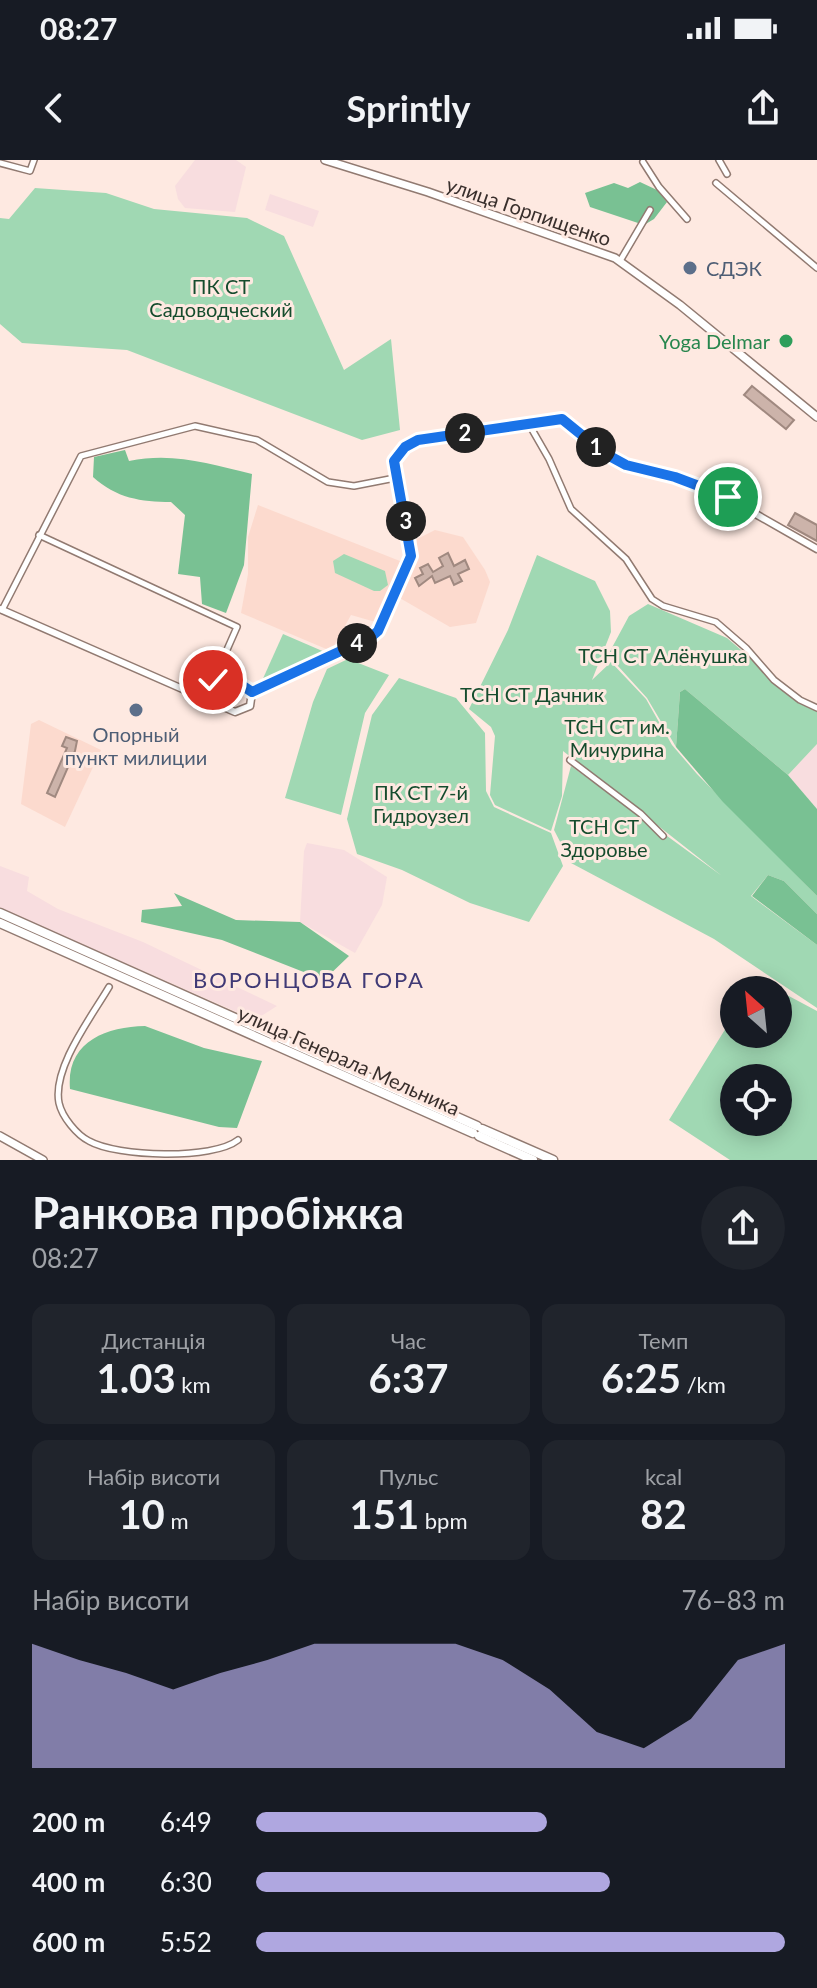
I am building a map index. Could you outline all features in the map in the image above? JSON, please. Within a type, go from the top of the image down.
[{"type":"main road","name":"улица Горпищенко","points":[[325,160],[428,192],[620,261],[680,305],[817,417]]},
{"type":"main road","name":"улица Генерала Мельника","points":[[0,913],[478,1131],[553,1160]]},
{"type":"main road","name":"улица Генерала Мельника","points":[[0,923],[272,1038]]},
{"type":"main road","name":"улица Генерала Мельника","points":[[478,1131],[533,1160]]},
{"type":"main road","points":[[0,1136],[43,1160]]},
{"type":"street","points":[[0,163],[30,171],[34,160]]},
{"type":"street","points":[[719,160],[727,174]]},
{"type":"street","points":[[643,162],[659,187],[687,219]]},
{"type":"street","points":[[716,183],[817,268]]},
{"type":"street","points":[[620,261],[650,210]]},
{"type":"street","points":[[252,692],[378,631],[411,556],[395,478],[395,458],[418,440],[565,420],[615,460],[710,488],[817,549]]},
{"type":"street","points":[[252,692],[250,706],[235,712],[1,610],[78,458],[195,426],[257,440],[328,482],[354,486],[395,478]]},
{"type":"street","points":[[530,426],[549,459],[571,509],[626,559],[652,599],[663,606],[716,622],[729,630],[774,680],[800,700],[817,708]]},
{"type":"street","points":[[39,535],[237,627],[211,686]]},
{"type":"street","points":[[180,687],[243,686],[252,692]]},
{"type":"street","points":[[570,760],[622,803],[641,814],[663,836]]},
{"type":"street","points":[[109,987],[68,1057],[63,1073],[59,1104],[76,1130],[87,1141],[104,1147],[170,1154],[220,1150],[238,1140]]},
{"type":"shaded area","points":[[195,160],[236,160],[246,167],[235,212],[185,208],[178,199],[175,186]]},
{"type":"shaded area","points":[[270,194],[319,211],[313,227],[265,210]]},
{"type":"shaded area","points":[[258,505],[405,563],[379,623],[351,615],[331,651],[241,613],[248,574],[248,537]]},
{"type":"shaded area","points":[[435,530],[463,537],[485,570],[490,582],[476,623],[450,627],[398,597],[414,563],[417,539]]},
{"type":"shaded area","points":[[39,720],[101,750],[65,827],[21,804],[31,724]]},
{"type":"shaded area","points":[[817,744],[817,809],[788,775]]},
{"type":"shaded area","points":[[307,843],[344,850],[387,877],[382,905],[355,953],[300,922]]},
{"type":"shaded area","points":[[0,866],[29,877],[27,891],[58,909],[143,942],[277,1006],[255,1020],[0,908]]},
{"type":"green space","points":[[640,182],[657,190],[667,202],[654,219],[644,225],[590,207],[585,193],[614,183],[628,188]]},
{"type":"green space","name":"ПК СТ Садоводческий","points":[[35,188],[106,193],[154,209],[247,218],[284,236],[344,370],[391,339],[400,430],[362,440],[127,350],[22,343],[0,324],[0,218],[9,219]]},
{"type":"green space","points":[[125,450],[129,461],[176,459],[252,474],[244,565],[226,613],[202,604],[200,577],[178,574],[185,515],[171,502],[129,497],[111,490],[93,477],[94,457]]},
{"type":"green space","points":[[344,554],[385,571],[388,585],[374,591],[335,573],[333,561]]},
{"type":"green space","points":[[537,555],[595,581],[610,611],[611,632],[592,680],[611,662],[646,699],[672,745],[697,774],[817,896],[817,914],[784,881],[768,875],[751,896],[817,945],[817,1008],[792,991],[792,976],[769,976],[714,939],[571,863],[554,830],[571,766],[722,876],[563,751],[562,796],[551,831],[495,805],[490,795],[495,736],[491,727],[469,709],[508,630]]},
{"type":"green space","name":"ТСН СТ Алёнушка","points":[[648,604],[727,638],[800,700],[817,709],[817,744],[788,775],[685,689],[680,692],[676,747],[647,698],[608,655],[629,616]]},
{"type":"green space","points":[[283,634],[327,653],[261,683]]},
{"type":"green space","points":[[348,659],[389,675],[365,713],[341,815],[285,798],[313,702],[327,669]]},
{"type":"green space","name":"ПК СТ 7-й Гидроузел","points":[[399,678],[456,698],[485,733],[486,791],[494,807],[551,833],[563,866],[529,922],[470,903],[402,870],[357,854],[347,819],[372,715]]},
{"type":"green space","points":[[685,689],[788,775],[817,809],[817,896],[723,802],[676,747],[680,692]]},
{"type":"green space","points":[[768,875],[784,881],[817,914],[817,945],[752,896]]},
{"type":"green space","points":[[174,893],[236,920],[300,922],[349,956],[324,980],[222,940],[141,922],[142,910],[182,906]]},
{"type":"green space","points":[[792,998],[817,1011],[817,1160],[730,1160],[669,1120],[720,1038],[720,1048],[792,1048]]},
{"type":"green space","points":[[145,1026],[204,1048],[262,1061],[237,1128],[219,1127],[70,1089],[74,1059],[91,1040],[116,1030]]},
{"type":"building","points":[[752,386],[794,420],[786,429],[744,395]]},
{"type":"building","points":[[795,513],[817,525],[817,541],[788,525]]},
{"type":"building","points":[[448,553],[454,566],[465,560],[469,569],[458,574],[462,581],[454,585],[450,576],[435,583],[432,576],[419,586],[415,578],[423,574],[420,568],[428,564],[433,572],[443,566],[439,558]]},
{"type":"building","points":[[66,737],[77,741],[55,797],[47,793],[67,748],[62,746]]},
{"type":"place","name":"СДЭК","points":[[690,268]]},
{"type":"place","name":"Yoga Delmar","points":[[786,341]]},
{"type":"place","name":"Опорный пункт милиции","points":[[136,710]]},
{"type":"district","name":"ВОРОНЦОВА ГОРА","points":[[309,979]]},
{"type":"route","points":[[213,680],[211,686],[243,686],[252,692],[378,631],[411,556],[393,465],[405,447],[418,440],[562,419],[615,460],[710,488],[728,497]]},
{"type":"park label","name":"ТСН СТ Дачник","points":[[532,694]]},
{"type":"park label","name":"ТСН СТ им. Мичурина","points":[[617,738]]},
{"type":"park label","name":"ТСН СТ Здоровье","points":[[604,838]]}]
